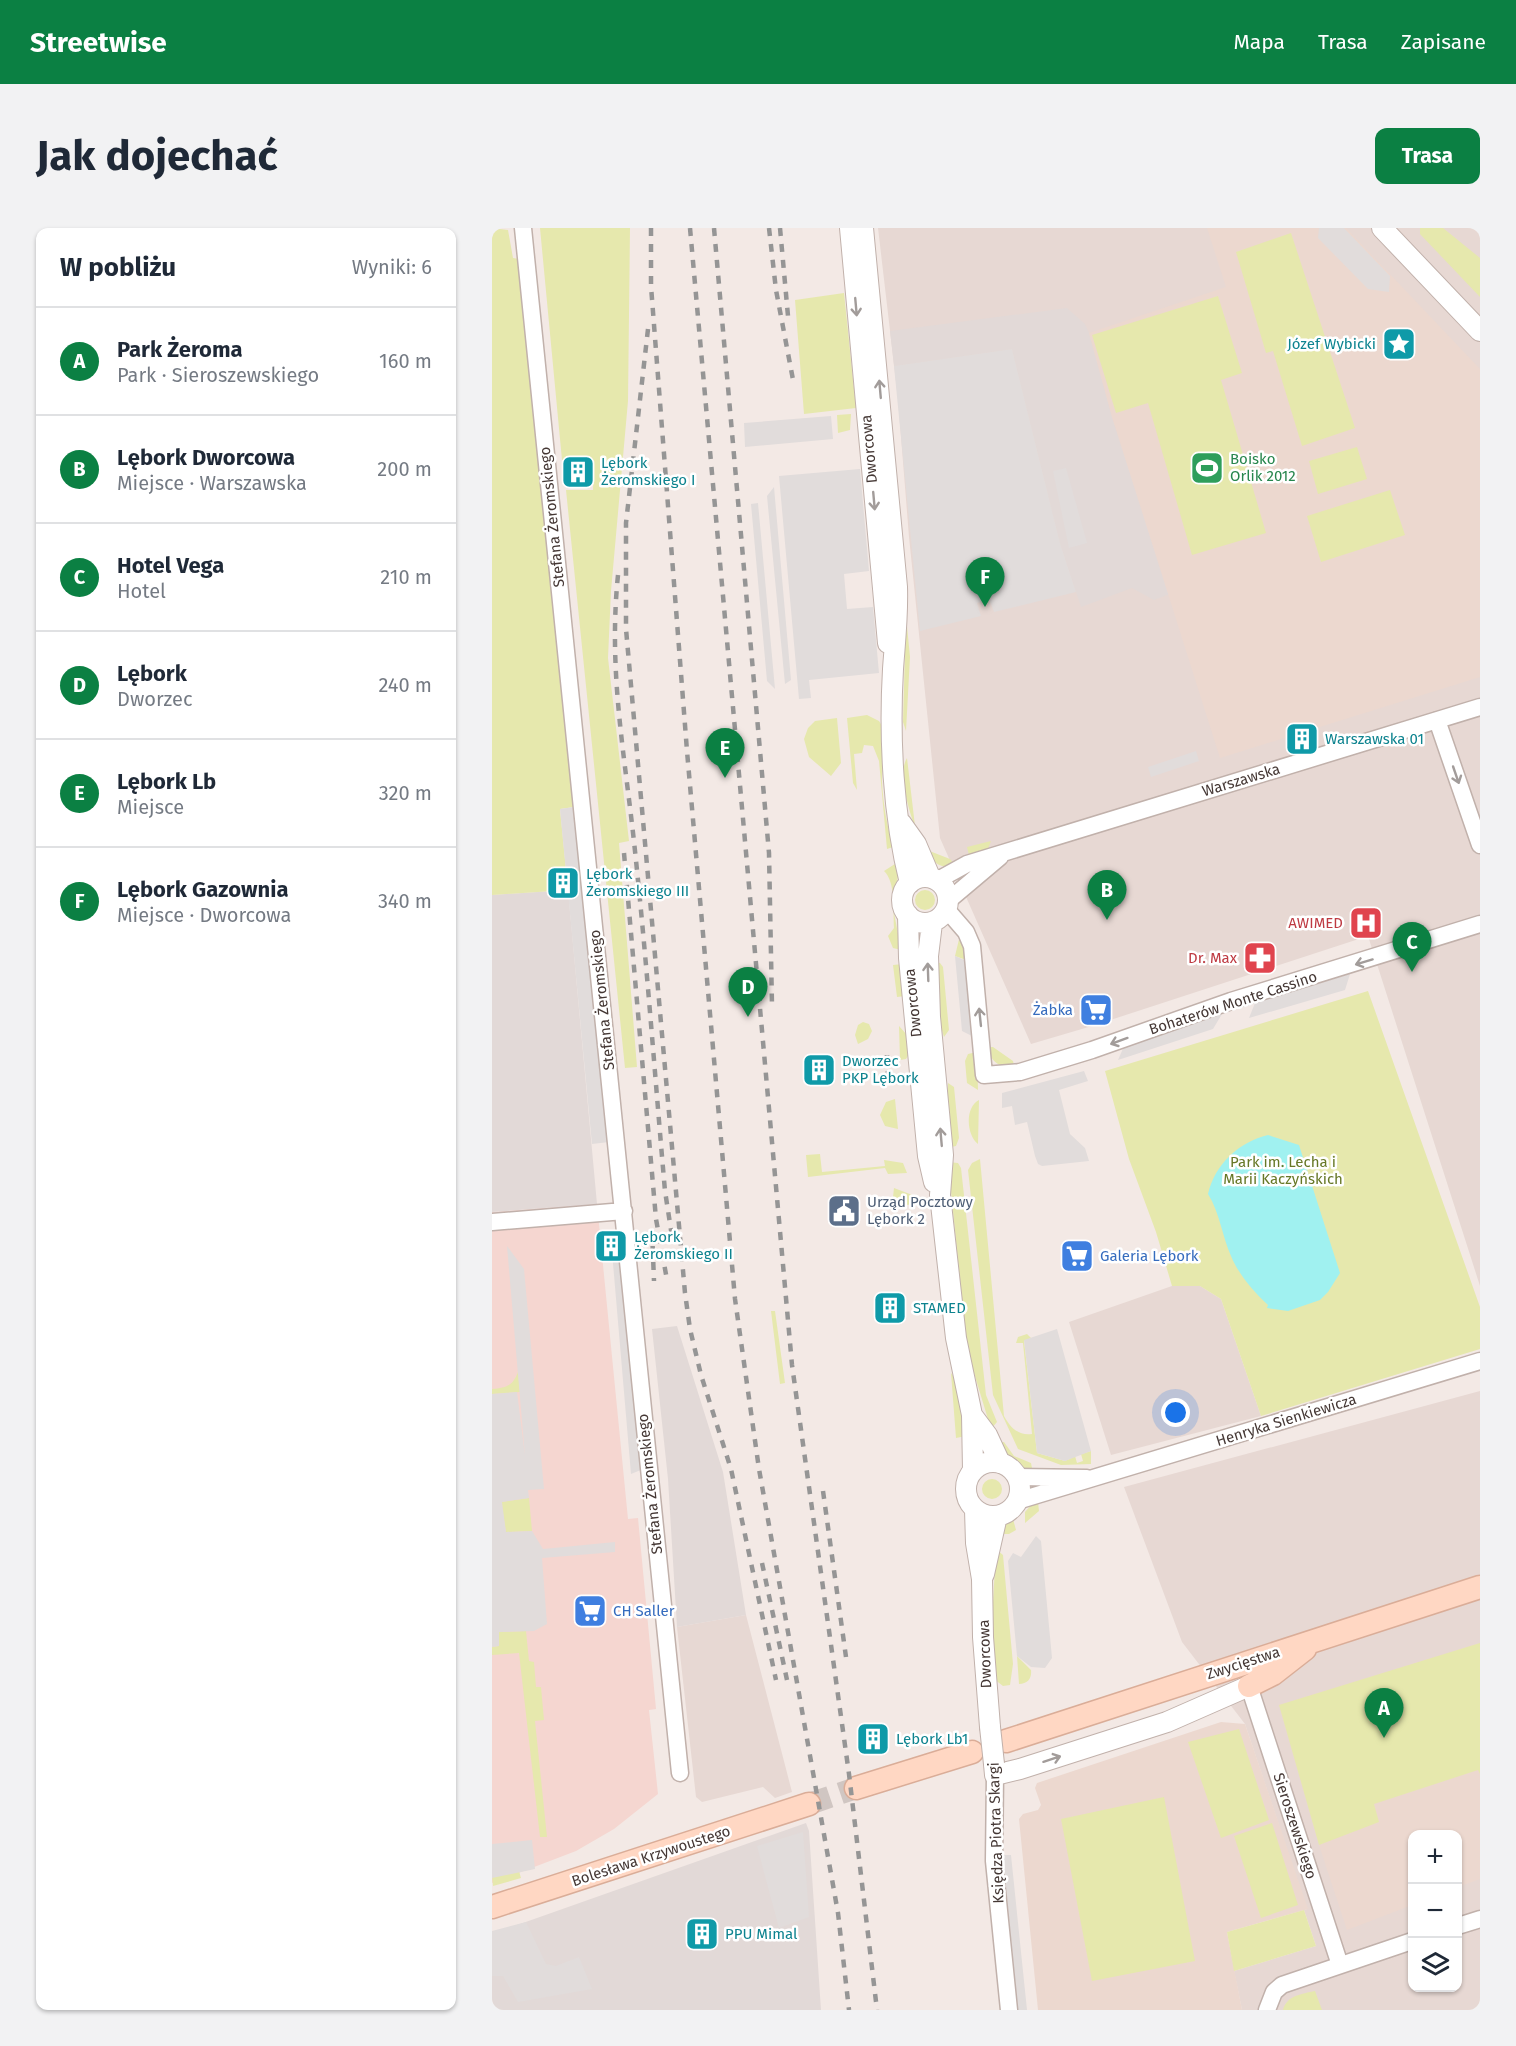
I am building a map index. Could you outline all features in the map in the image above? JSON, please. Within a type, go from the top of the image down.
[{"type":"main road","name":"Zwycięstwa","points":[[998,1734],[1318,1639],[1480,1587]]},
{"type":"main road","points":[[1249,1686],[1273,1674],[1318,1639]]},
{"type":"main road","points":[[856,1788],[972,1752]]},
{"type":"main road","name":"Bolesława Krzywoustego","points":[[492,1907],[809,1804]]},
{"type":"street","name":"Stefana Żeromskiego","points":[[523,228],[680,1773]]},
{"type":"street","name":"Dworcowa","points":[[850,228],[861,270],[897,587],[898,633],[893,669],[894,786],[901,823],[900,850],[910,883]]},
{"type":"street","name":"Dworcowa","points":[[861,270],[863,228]]},
{"type":"street","points":[[1382,228],[1480,331]]},
{"type":"street","name":"Warszawska","points":[[934,879],[967,864],[1003,855],[1480,707]]},
{"type":"street","points":[[1437,720],[1480,845]]},
{"type":"street","name":"Dworcowa","points":[[901,823],[916,844],[934,879]]},
{"type":"street","name":"Warszawska","points":[[942,911],[1003,855]]},
{"type":"street","points":[[916,879],[934,879],[944,885],[942,911],[915,921],[904,909],[903,895],[910,883],[916,879]]},
{"type":"street","name":"Dworcowa","points":[[942,911],[928,956],[930,1017],[943,1155],[940,1196],[956,1338],[972,1415],[973,1470]]},
{"type":"street","name":"Bohaterów Monte Cassino","points":[[942,911],[966,932],[972,946],[984,1075],[1020,1072],[1092,1050],[1231,1001],[1480,924]]},
{"type":"street","name":"Dworcowa","points":[[908,915],[908,951],[928,1156],[932,1178],[940,1196]]},
{"type":"street","points":[[492,1222],[624,1211]]},
{"type":"street","name":"Henryka Sienkiewicza","points":[[1017,1501],[1075,1486],[1091,1478],[1480,1361]]},
{"type":"street","name":"Dworcowa","points":[[972,1415],[987,1435],[1000,1463]]},
{"type":"street","points":[[985,1462],[1000,1463],[1008,1467],[1017,1477],[1020,1491],[1017,1501],[1008,1512],[997,1516],[975,1510],[966,1495],[965,1486],[973,1470],[985,1462]]},
{"type":"street","name":"Henryka Sienkiewicza","points":[[1017,1477],[1091,1478]]},
{"type":"street","name":"Dworcowa","points":[[975,1510],[976,1543],[982,1579],[983,1637],[998,1734]]},
{"type":"street","name":"Dworcowa","points":[[982,1579],[997,1516]]},
{"type":"street","points":[[995,1769],[1020,1769],[1167,1722],[1249,1686]]},
{"type":"street","name":"Sieroszewskiego","points":[[1249,1686],[1340,1965]]},
{"type":"street","name":"Księdza Piotra Skargi","points":[[998,1734],[995,1769],[994,1861],[1009,2010]]},
{"type":"street","points":[[1462,1925],[1480,1919]]},
{"type":"street","points":[[1267,2010],[1274,1992],[1282,1985],[1408,1943]]},
{"type":"shaded area","points":[[878,228],[1480,228],[1480,1286],[1368,936],[1031,1044],[940,838],[909,537],[898,399]]},
{"type":"shaded area","points":[[1207,228],[1346,228],[1480,369],[1480,677],[1220,758],[1112,417],[1089,333],[1226,287]]},
{"type":"shaded area","points":[[1319,228],[1344,228],[1390,276],[1389,292],[1368,289],[1318,238]]},
{"type":"shaded area","points":[[1067,308],[1085,324],[1089,333],[1112,417],[1170,594],[1154,600],[1132,588],[1081,607],[1060,543],[1012,349],[894,366],[890,331]]},
{"type":"shaded area","points":[[1012,349],[1060,543],[1076,592],[994,612],[989,599],[977,603],[981,616],[920,631],[894,366]]},
{"type":"shaded area","points":[[831,416],[833,439],[745,447],[744,423]]},
{"type":"shaded area","points":[[1066,468],[1087,543],[1069,548],[1053,471]]},
{"type":"shaded area","points":[[860,469],[869,571],[844,574],[847,609],[873,607],[879,673],[809,680],[811,698],[799,699],[779,476]]},
{"type":"shaded area","points":[[774,487],[791,680],[785,684],[767,496]]},
{"type":"shaded area","points":[[758,503],[775,689],[767,681],[751,504]]},
{"type":"shaded area","points":[[1196,751],[1199,761],[1151,777],[1148,767]]},
{"type":"shaded area","points":[[574,807],[609,1142],[592,1144],[560,809]]},
{"type":"shaded area","points":[[568,890],[597,1204],[492,1212],[492,895]]},
{"type":"shaded area","points":[[955,956],[969,962],[976,1038],[962,1031]]},
{"type":"shaded area","points":[[1350,974],[1345,990],[1249,1018],[1255,1003]]},
{"type":"shaded area","points":[[1222,1014],[1213,1029],[1118,1060],[1125,1044]]},
{"type":"shaded area","points":[[1084,1071],[1088,1081],[1059,1090],[1070,1134],[1085,1148],[1089,1161],[1042,1166],[1038,1164],[1035,1156],[1027,1122],[1015,1125],[1012,1106],[1002,1108],[1002,1093]]},
{"type":"shaded area","points":[[597,1204],[628,1519],[638,1518],[656,1709],[649,1710],[658,1794],[614,1829],[576,1851],[492,1883],[492,1212]]},
{"type":"shaded area","points":[[611,1240],[626,1243],[648,1467],[631,1474]]},
{"type":"shaded area","points":[[507,1246],[524,1269],[544,1489],[528,1490],[529,1498],[502,1502],[506,1532],[532,1531],[543,1549],[615,1542],[615,1552],[542,1558],[547,1624],[534,1631],[499,1632],[499,1646],[492,1647],[492,1394],[517,1392],[525,1456]]},
{"type":"shaded area","points":[[1172,1286],[1200,1286],[1221,1299],[1261,1416],[1111,1455],[1069,1322]]},
{"type":"shaded area","points":[[677,1326],[723,1472],[746,1615],[677,1627],[668,1479],[652,1329]]},
{"type":"shaded area","points":[[1057,1329],[1091,1451],[1065,1461],[1037,1453],[1024,1340]]},
{"type":"shaded area","points":[[1480,1391],[1480,2010],[1242,2010],[1234,1971],[1316,1946],[1304,1910],[1307,1909],[1245,1724],[1182,1642],[1124,1487]]},
{"type":"shaded area","points":[[1036,1536],[1041,1541],[1052,1658],[1045,1668],[1031,1667],[1017,1656],[1008,1561],[1013,1553],[1021,1557]]},
{"type":"shaded area","points":[[746,1615],[792,1792],[775,1798],[763,1787],[702,1802],[696,1797],[677,1627]]},
{"type":"shaded area","points":[[1480,1643],[1480,1879],[1462,1886],[1462,1830],[1408,1830],[1408,1907],[1347,1930],[1319,1845],[1279,1705]]},
{"type":"shaded area","points":[[1221,1722],[1245,1724],[1308,1909],[1227,1932],[1242,2010],[1038,2010],[1019,1819],[1023,1814],[1038,1810],[1041,1805],[1035,1788],[1037,1783]]},
{"type":"shaded area","points":[[806,1823],[809,1831],[821,2010],[492,2010],[492,1934]]},
{"type":"shaded area","points":[[803,1832],[809,1917],[779,1928],[757,1846]]},
{"type":"shaded area","points":[[532,1840],[535,1869],[492,1878],[492,1844]]},
{"type":"shaded area","points":[[1003,1855],[1011,1855],[1027,2010],[1018,2010]]},
{"type":"shaded area","points":[[526,1922],[546,1964],[556,1966],[579,1957],[592,1989],[518,2002],[503,1976],[492,1976],[492,1931]]},
{"type":"green space","points":[[492,228],[508,230],[513,258],[519,259],[574,807],[560,809],[568,890],[492,895]]},
{"type":"green space","points":[[540,228],[630,228],[628,401],[611,591],[608,658],[629,841],[619,843],[637,1067],[625,1068],[566,490],[593,490],[594,462],[562,460]]},
{"type":"green space","points":[[1420,228],[1443,228],[1480,258],[1480,297],[1420,234]]},
{"type":"green space","points":[[1291,233],[1355,428],[1302,446],[1273,351],[1266,353],[1236,252]]},
{"type":"green space","points":[[844,293],[856,408],[804,414],[795,300]]},
{"type":"green space","points":[[1218,296],[1242,373],[1221,380],[1266,533],[1192,555],[1148,403],[1116,413],[1092,335]]},
{"type":"green space","points":[[851,414],[850,430],[838,433],[837,415]]},
{"type":"green space","points":[[1357,447],[1367,479],[1318,494],[1309,461]]},
{"type":"green space","points":[[1390,490],[1405,535],[1321,562],[1307,516]]},
{"type":"green space","points":[[906,616],[910,657],[906,731],[903,722]]},
{"type":"green space","points":[[867,715],[879,721],[884,734],[883,790],[893,847],[887,849],[879,761],[873,746],[864,745],[862,753],[854,754],[857,790],[853,783],[847,718]]},
{"type":"green space","points":[[837,718],[841,763],[831,776],[809,757],[804,739],[808,728],[815,721]]},
{"type":"green space","points":[[907,758],[915,826],[919,837],[918,837],[909,808],[904,786],[903,775]]},
{"type":"green space","points":[[991,841],[988,849],[970,859],[967,847]]},
{"type":"green space","points":[[927,850],[950,859],[956,866],[946,867],[938,864]]},
{"type":"green space","points":[[898,862],[899,872],[893,897],[888,876],[884,871]]},
{"type":"green space","points":[[925,890],[932,893],[935,900],[932,907],[925,910],[918,907],[915,900],[918,893]]},
{"type":"green space","points":[[894,911],[901,950],[893,948],[888,936],[894,928]]},
{"type":"green space","points":[[960,935],[965,946],[966,960],[955,956]]},
{"type":"green space","points":[[933,962],[940,963],[943,967],[949,1030],[944,1037],[935,1007]]},
{"type":"green space","points":[[903,964],[905,996],[897,997],[893,965]]},
{"type":"green space","name":"Park im. Lecha i Marii Kaczyńskich","points":[[1368,991],[1480,1307],[1480,1349],[1261,1416],[1221,1299],[1200,1286],[1172,1286],[1156,1232],[1129,1159],[1105,1071]]},
{"type":"green space","points":[[863,1022],[869,1024],[872,1031],[868,1039],[858,1044],[855,1035],[858,1025]]},
{"type":"green space","points":[[899,1026],[907,1035],[909,1054],[906,1059],[900,1060]]},
{"type":"green space","points":[[988,1047],[993,1047],[1013,1061],[1015,1069],[997,1063],[991,1057]]},
{"type":"green space","points":[[977,1052],[978,1090],[967,1083],[965,1061],[968,1054]]},
{"type":"green space","points":[[948,1083],[954,1087],[959,1138],[956,1146],[947,1148]]},
{"type":"green space","points":[[895,1099],[898,1129],[885,1126],[880,1115],[886,1102]]},
{"type":"green space","points":[[979,1100],[978,1144],[969,1128],[969,1114],[974,1103]]},
{"type":"green space","points":[[820,1154],[822,1172],[885,1166],[884,1160],[903,1163],[907,1173],[888,1174],[885,1168],[808,1177],[806,1155]]},
{"type":"green space","points":[[980,1159],[1004,1416],[1015,1430],[1023,1434],[1032,1434],[1023,1343],[1016,1343],[1018,1337],[1027,1334],[1031,1338],[1024,1341],[1037,1453],[1065,1461],[1075,1456],[1077,1463],[1083,1461],[1081,1454],[1091,1451],[1091,1464],[1061,1465],[1018,1449],[993,1395],[968,1170],[972,1163]]},
{"type":"green space","points":[[948,1162],[958,1163],[961,1168],[986,1395],[997,1422],[991,1429],[967,1350]]},
{"type":"green space","points":[[894,1188],[915,1196],[918,1204],[892,1206]]},
{"type":"green space","points":[[771,1311],[775,1311],[785,1383],[780,1384]]},
{"type":"green space","points":[[518,1372],[520,1392],[492,1394],[492,1389],[505,1387],[511,1383]]},
{"type":"green space","points":[[951,1373],[954,1377],[966,1436],[956,1438]]},
{"type":"green space","points":[[1004,1442],[1014,1456],[1031,1463],[1033,1473],[1016,1466],[1007,1458],[996,1443]]},
{"type":"green space","points":[[992,1479],[999,1482],[1002,1489],[999,1496],[992,1499],[985,1496],[982,1489],[985,1482]]},
{"type":"green space","points":[[529,1498],[532,1531],[506,1532],[501,1502]]},
{"type":"green space","points":[[1038,1502],[1039,1511],[1025,1523],[1025,1512],[1032,1504]]},
{"type":"green space","points":[[1008,1518],[1013,1519],[1016,1530],[1009,1534],[997,1534]]},
{"type":"green space","points":[[996,1549],[1003,1555],[1013,1664],[1010,1685],[1003,1686],[994,1679],[991,1638]]},
{"type":"green space","points":[[526,1631],[529,1661],[534,1662],[536,1687],[541,1687],[544,1720],[535,1721],[547,1837],[540,1837],[519,1653],[492,1655],[492,1647],[499,1646],[499,1632]]},
{"type":"green space","points":[[1480,1643],[1480,1774],[1478,1770],[1374,1804],[1379,1822],[1319,1845],[1279,1705]]},
{"type":"green space","points":[[1017,1656],[1031,1670],[1029,1680],[1022,1684],[1019,1684]]},
{"type":"green space","points":[[1239,1729],[1269,1820],[1221,1838],[1188,1742]]},
{"type":"green space","points":[[1164,1797],[1195,1961],[1092,1981],[1061,1819]]},
{"type":"green space","points":[[1272,1823],[1298,1905],[1261,1918],[1234,1836]]},
{"type":"green space","points":[[519,1871],[521,1878],[493,1886],[492,1875]]},
{"type":"green space","points":[[1304,1910],[1316,1946],[1234,1971],[1227,1932]]},
{"type":"green space","points":[[1315,1991],[1322,2010],[1283,2010],[1291,1998]]},
{"type":"water","points":[[1268,1135],[1299,1145],[1340,1273],[1320,1300],[1288,1311],[1267,1308],[1268,1305],[1242,1276],[1231,1256],[1208,1194],[1216,1173],[1230,1156],[1247,1143]]},
{"type":"tunnel","points":[[809,1804],[856,1788]]},
{"type":"railway","points":[[651,228],[651,286],[687,751],[735,1299],[759,1469],[838,1913],[849,2010]]},
{"type":"railway","points":[[690,228],[792,1365],[849,1774],[877,2010]]},
{"type":"railway","points":[[714,228],[769,853],[772,1006]]},
{"type":"railway","points":[[769,228],[776,290],[794,385]]},
{"type":"railway","points":[[780,228],[788,316]]},
{"type":"railway","points":[[648,329],[626,523],[626,629],[685,1293],[690,1329],[701,1375],[731,1469],[776,1680]]},
{"type":"railway","points":[[618,575],[615,611],[616,680],[635,851],[665,1191],[673,1243]]},
{"type":"railway","points":[[624,853],[656,1219],[667,1280]]},
{"type":"railway","points":[[887,1055],[888,1074]]},
{"type":"railway","points":[[652,1230],[654,1281]]},
{"type":"railway","points":[[823,1491],[846,1657]]},
{"type":"railway","points":[[762,1563],[787,1680]]},
{"type":"place","name":"Józef Wybicki","points":[[1399,344]]},
{"type":"place","name":"Boisko Orlik 2012","points":[[1207,468]]},
{"type":"place","name":"Lębork Żeromskiego I","points":[[578,472]]},
{"type":"place","name":"Lębork Gazownia","points":[[985,607]]},
{"type":"place","name":"Warszawska 01","points":[[1302,739]]},
{"type":"place","name":"Lębork Lb","points":[[725,778]]},
{"type":"place","name":"Lębork Żeromskiego III","points":[[563,883]]},
{"type":"place","name":"Lębork Dworcowa","points":[[1107,920]]},
{"type":"place","name":"AWIMED","points":[[1366,923]]},
{"type":"place","name":"Dr. Max","points":[[1260,958]]},
{"type":"place","name":"Hotel Vega","points":[[1412,972]]},
{"type":"place","name":"Żabka","points":[[1096,1010]]},
{"type":"place","name":"Lębork","points":[[748,1017]]},
{"type":"place","name":"Dworzec PKP Lębork","points":[[819,1070]]},
{"type":"place","name":"Urząd Pocztowy Lębork 2","points":[[844,1211]]},
{"type":"place","name":"Lębork Żeromskiego II","points":[[611,1246]]},
{"type":"place","name":"Galeria Lębork","points":[[1077,1256]]},
{"type":"place","name":"STAMED","points":[[890,1308]]},
{"type":"place","name":"CH Saller","points":[[590,1611]]},
{"type":"place","name":"Park Żeroma","points":[[1384,1738]]},
{"type":"place","name":"Lębork Lb1","points":[[873,1739]]},
{"type":"place","name":"PPU Mimal","points":[[702,1934]]}]
